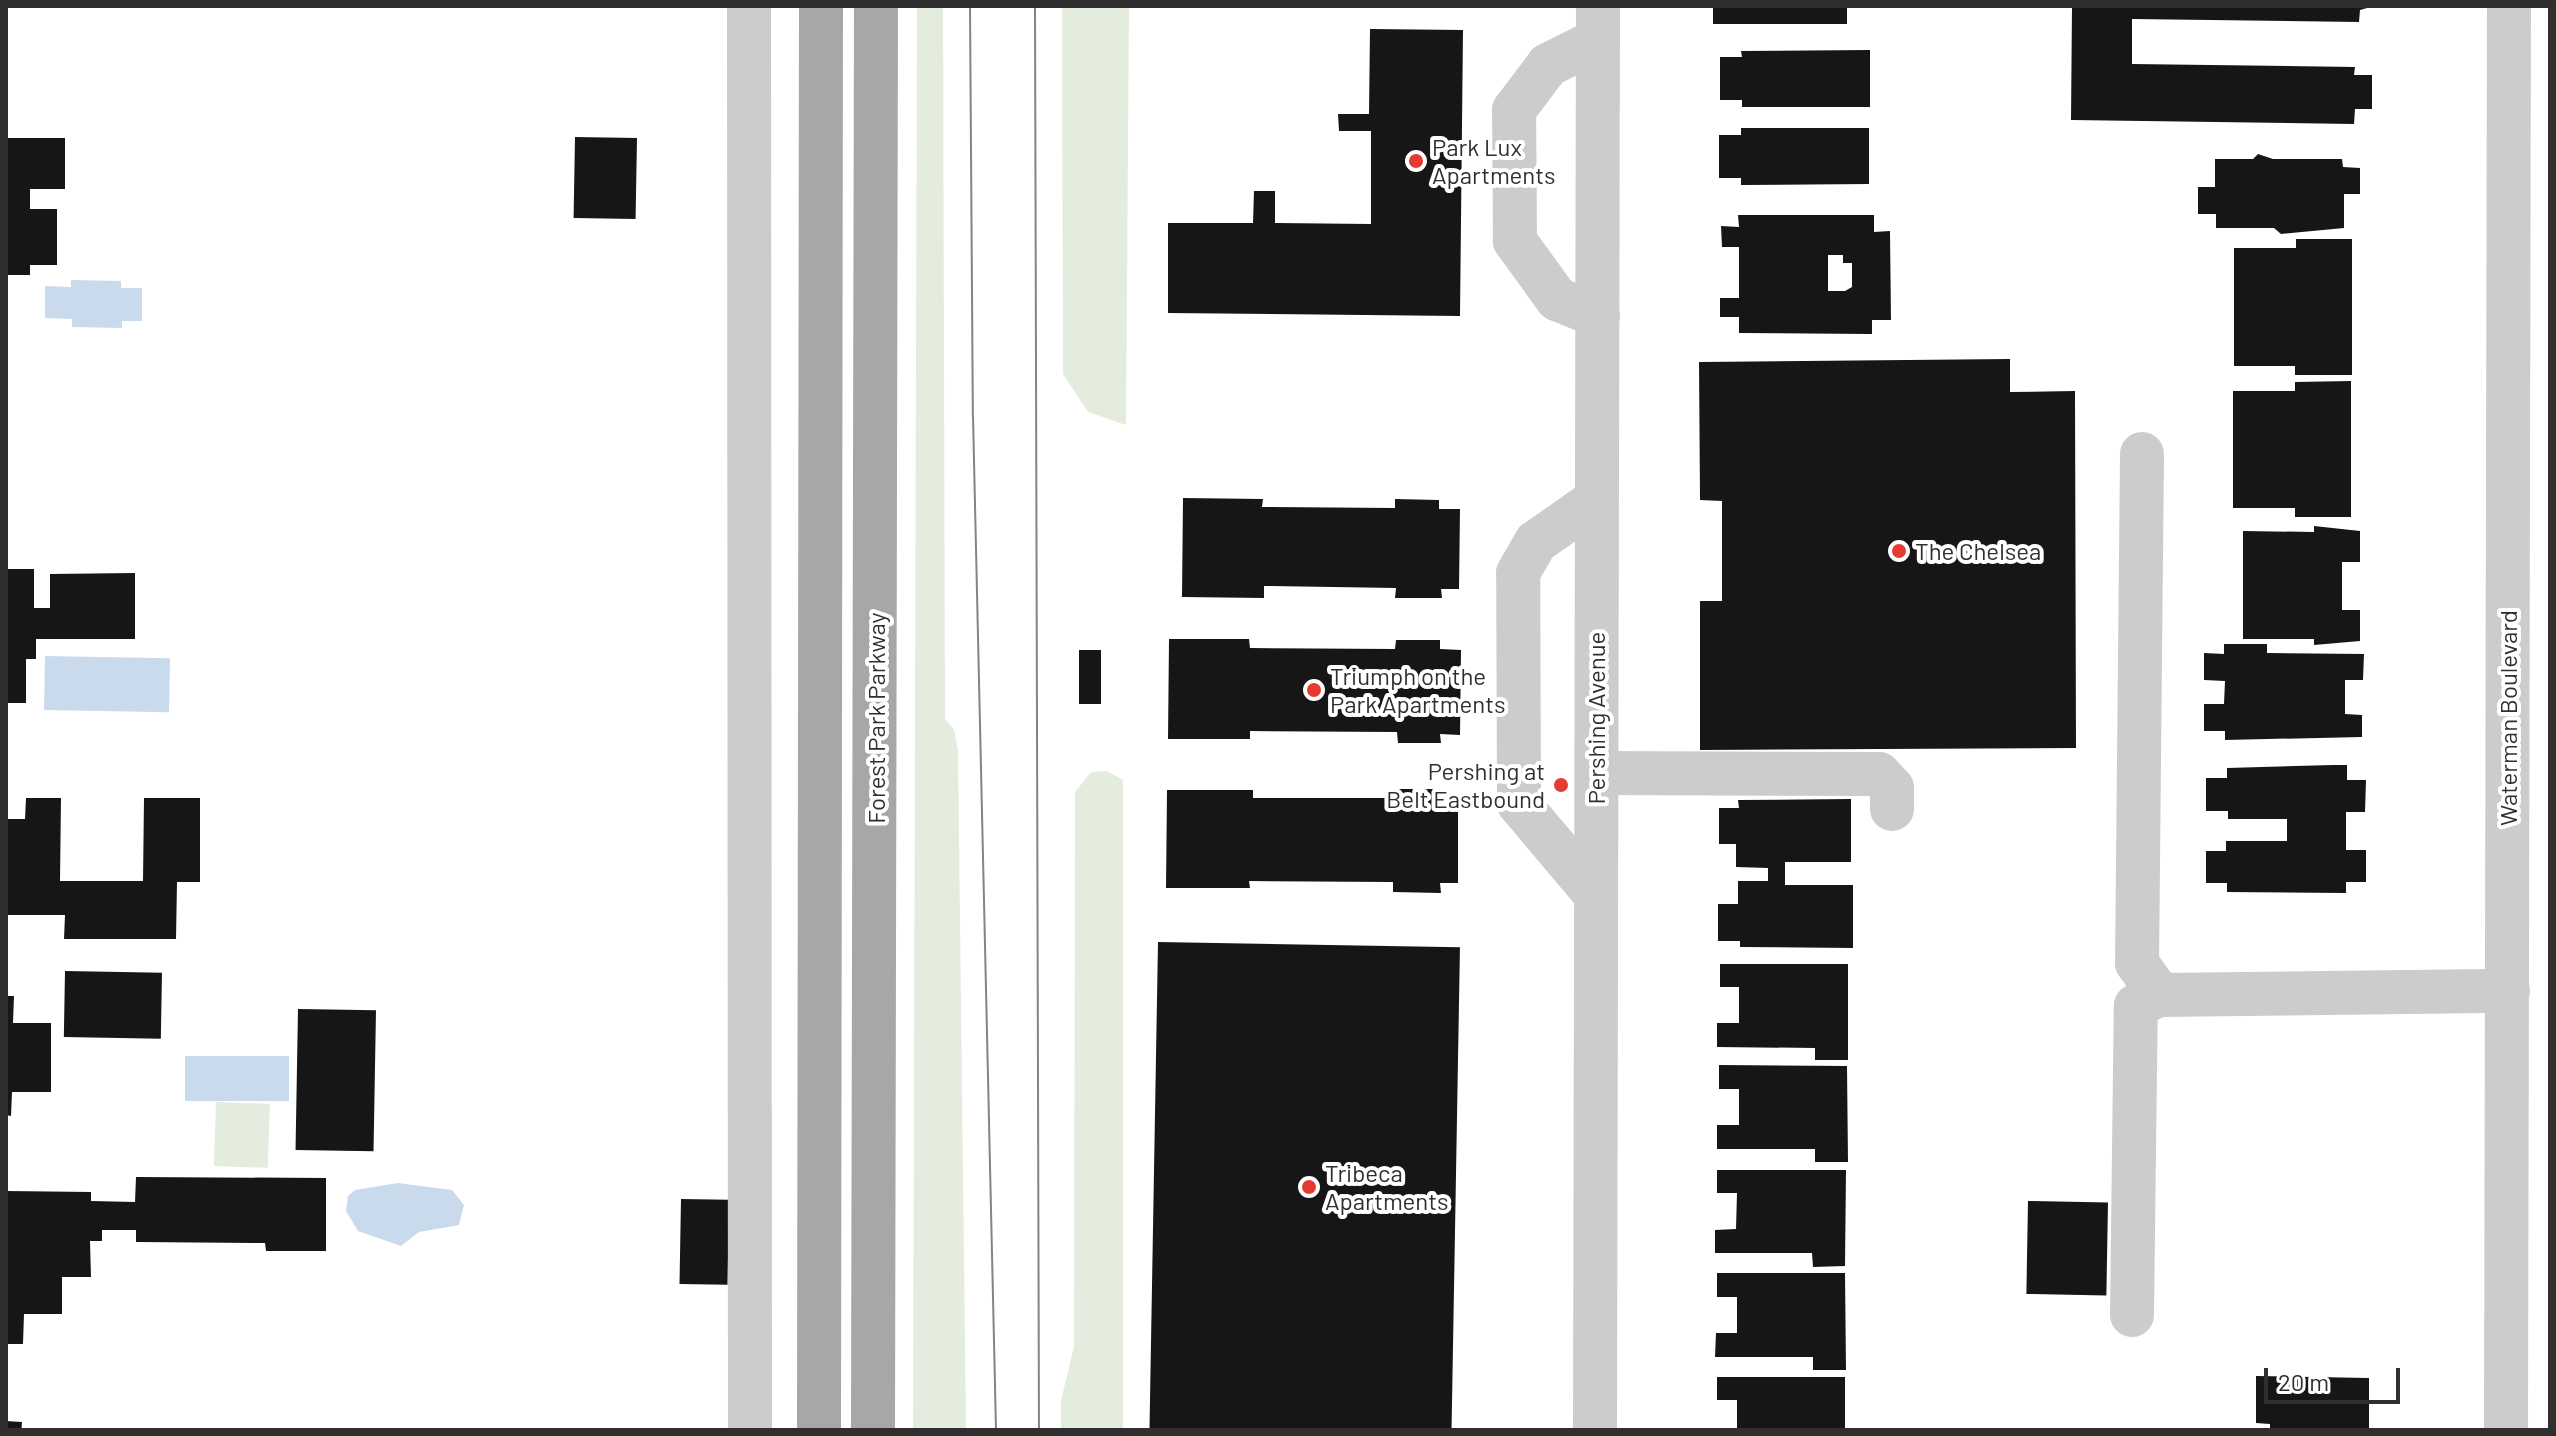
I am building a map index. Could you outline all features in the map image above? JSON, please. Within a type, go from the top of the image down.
[{"type":"main road","points":[[819,1430],[821,6]]},
{"type":"main road","name":"Forest Park Parkway","points":[[873,1430],[876,6]]},
{"type":"street","points":[[749,6],[750,1430]]},
{"type":"street","name":"Waterman Boulevard","points":[[2506,1430],[2509,6]]},
{"type":"street","points":[[1598,23],[1548,65],[1514,110],[1515,241],[1557,299],[1598,316]]},
{"type":"street","name":"Pershing Avenue","points":[[1595,1430],[1598,23]]},
{"type":"street","points":[[2142,454],[2137,963],[2159,995]]},
{"type":"street","points":[[1596,500],[1536,542],[1518,573],[1519,804],[1596,895]]},
{"type":"street","points":[[1597,773],[1879,774],[1892,788],[1892,809]]},
{"type":"street","points":[[2132,1315],[2136,1006],[2159,995],[2508,991]]},
{"type":"green space","points":[[917,6],[943,6],[945,719],[954,730],[958,750],[966,1430],[913,1430]]},
{"type":"green space","points":[[1062,6],[1129,6],[1126,425],[1088,412],[1063,374]]},
{"type":"green space","points":[[1107,771],[1123,780],[1123,1430],[1061,1430],[1061,1401],[1074,1346],[1075,792],[1091,772]]},
{"type":"green space","points":[[216,1102],[270,1104],[268,1168],[214,1166]]},
{"type":"water","points":[[71,280],[121,281],[121,288],[142,288],[142,321],[122,321],[122,328],[72,327],[72,319],[45,318],[45,286],[71,287]]},
{"type":"water","points":[[45,656],[170,658],[169,712],[44,710]]},
{"type":"water","points":[[185,1056],[289,1056],[289,1101],[185,1101]]},
{"type":"water","points":[[398,1183],[452,1190],[464,1205],[459,1225],[419,1232],[401,1246],[358,1231],[346,1211],[348,1196],[355,1190]]},
{"type":"building","points":[[1713,6],[1847,6],[1847,24],[1713,24]]},
{"type":"building","points":[[2072,6],[2374,6],[2360,10],[2359,22],[2132,19],[2132,64],[2355,67],[2354,75],[2372,75],[2372,109],[2355,109],[2354,124],[2071,120]]},
{"type":"building","name":"Park Lux Apartments","points":[[1370,29],[1463,30],[1460,316],[1168,313],[1168,223],[1253,223],[1254,191],[1275,191],[1275,223],[1371,224],[1371,131],[1339,131],[1338,114],[1369,114]]},
{"type":"building","points":[[1870,50],[1870,107],[1742,107],[1742,100],[1720,100],[1720,57],[1742,57],[1741,51]]},
{"type":"building","points":[[1741,128],[1869,128],[1869,184],[1741,185],[1741,178],[1719,178],[1719,135],[1741,135]]},
{"type":"building","points":[[575,137],[637,138],[636,219],[574,218]]},
{"type":"building","points":[[6,138],[65,138],[65,189],[30,189],[30,209],[57,209],[57,265],[30,265],[30,275],[6,275]]},
{"type":"building","points":[[2258,154],[2273,159],[2342,159],[2343,167],[2360,168],[2360,194],[2344,194],[2344,228],[2281,234],[2274,228],[2216,228],[2216,214],[2198,214],[2198,187],[2215,187],[2215,159],[2253,159]]},
{"type":"building","points":[[1738,215],[1874,215],[1874,232],[1890,231],[1891,320],[1872,320],[1872,334],[1739,333],[1739,317],[1720,317],[1720,298],[1739,298],[1739,247],[1722,247],[1721,226],[1739,227]],"holes":[[[1828,255],[1843,255],[1843,263],[1852,263],[1852,287],[1845,291],[1828,291]]]},
{"type":"building","points":[[2296,239],[2352,239],[2352,375],[2295,375],[2295,366],[2234,366],[2234,248],[2296,248]]},
{"type":"building","name":"The Chelsea","points":[[2010,359],[2010,392],[2075,391],[2076,748],[1700,750],[1700,601],[1722,601],[1722,501],[1700,500],[1699,362]]},
{"type":"building","points":[[2351,381],[2351,517],[2295,517],[2295,508],[2233,508],[2233,391],[2295,391],[2295,382]]},
{"type":"building","name":"Triumph on the Park Apartments","points":[[1183,498],[1263,499],[1262,507],[1395,508],[1395,499],[1439,500],[1439,509],[1460,509],[1459,589],[1441,589],[1442,598],[1395,598],[1396,588],[1264,586],[1264,598],[1182,597]]},
{"type":"building","points":[[2314,526],[2360,531],[2360,562],[2342,562],[2342,610],[2360,610],[2360,641],[2314,645],[2314,639],[2243,639],[2243,531],[2314,532]]},
{"type":"building","points":[[6,569],[34,569],[34,608],[50,608],[50,574],[135,573],[135,639],[36,639],[36,659],[26,659],[26,703],[6,703]]},
{"type":"building","name":"Triumph on the Park Apartments","points":[[1169,639],[1249,639],[1250,648],[1395,649],[1396,640],[1440,640],[1440,649],[1461,650],[1460,735],[1440,734],[1441,743],[1398,743],[1397,732],[1250,731],[1250,739],[1168,739]]},
{"type":"building","points":[[2224,644],[2267,644],[2267,653],[2364,654],[2363,680],[2345,680],[2345,714],[2362,715],[2362,737],[2225,740],[2225,731],[2204,731],[2204,704],[2224,704],[2225,681],[2204,680],[2204,653],[2224,654]]},
{"type":"building","points":[[1079,650],[1101,650],[1101,704],[1079,704]]},
{"type":"building","points":[[2347,765],[2347,780],[2366,780],[2365,812],[2346,812],[2346,850],[2366,850],[2366,882],[2346,882],[2346,893],[2227,892],[2227,883],[2206,883],[2206,851],[2226,851],[2226,841],[2287,841],[2287,819],[2228,819],[2228,811],[2206,811],[2206,778],[2227,778],[2227,768]]},
{"type":"building","name":"Triumph on the Park Apartments","points":[[1394,789],[1437,789],[1437,798],[1458,798],[1458,883],[1440,883],[1441,893],[1393,892],[1393,882],[1249,881],[1250,888],[1166,888],[1167,790],[1253,790],[1253,798],[1394,798]]},
{"type":"building","points":[[26,798],[61,798],[60,881],[143,881],[144,798],[200,798],[200,882],[177,882],[176,939],[64,939],[65,915],[6,915],[6,819],[25,819]]},
{"type":"building","points":[[1851,799],[1851,862],[1785,862],[1785,885],[1853,885],[1853,948],[1740,947],[1740,941],[1718,941],[1718,904],[1738,904],[1738,881],[1768,881],[1768,868],[1736,867],[1736,844],[1719,844],[1719,808],[1739,808],[1738,800]]},
{"type":"building","name":"Tribeca Apartments","points":[[1158,942],[1460,947],[1452,1430],[1149,1430]]},
{"type":"building","points":[[1720,964],[1848,964],[1848,1060],[1815,1060],[1815,1048],[1717,1047],[1717,1023],[1739,1023],[1739,987],[1720,987]]},
{"type":"building","points":[[65,971],[162,973],[161,1039],[64,1037]]},
{"type":"building","points":[[6,996],[14,996],[13,1023],[51,1023],[51,1092],[12,1092],[11,1116],[6,1115]]},
{"type":"building","points":[[298,1009],[376,1010],[374,1151],[296,1150]]},
{"type":"building","points":[[1719,1065],[1847,1066],[1848,1162],[1815,1162],[1815,1149],[1717,1149],[1717,1125],[1739,1125],[1739,1089],[1719,1089]]},
{"type":"building","points":[[1717,1170],[1846,1170],[1845,1266],[1813,1267],[1812,1253],[1715,1253],[1715,1230],[1736,1229],[1737,1193],[1717,1193]]},
{"type":"building","points":[[136,1177],[326,1178],[326,1251],[266,1251],[265,1243],[136,1242],[136,1230],[102,1230],[102,1241],[90,1241],[91,1277],[62,1277],[62,1314],[24,1314],[23,1344],[6,1344],[6,1191],[91,1192],[91,1201],[135,1202]]},
{"type":"building","points":[[681,1199],[729,1200],[728,1285],[680,1284]]},
{"type":"building","points":[[2028,1201],[2108,1202],[2106,1295],[2026,1294]]},
{"type":"building","points":[[1717,1273],[1845,1273],[1846,1370],[1813,1370],[1813,1357],[1715,1357],[1716,1333],[1737,1333],[1737,1297],[1717,1297]]},
{"type":"building","points":[[2256,1376],[2369,1378],[2369,1430],[2270,1430],[2270,1424],[2256,1423]]},
{"type":"building","points":[[1717,1377],[1845,1377],[1845,1430],[1737,1430],[1737,1400],[1717,1400]]},
{"type":"building","points":[[6,1421],[22,1422],[21,1430],[6,1430]]},
{"type":"tram line","points":[[970,6],[973,416],[996,1430]]},
{"type":"tram line","points":[[1035,6],[1039,1430]]},
{"type":"place","name":"Park Lux Apartments","points":[[1416,161]]},
{"type":"place","name":"The Chelsea","points":[[1899,551]]},
{"type":"place","name":"Triumph on the Park Apartments","points":[[1314,690]]},
{"type":"place","name":"Pershing at Belt Eastbound","points":[[1561,785]]},
{"type":"place","name":"Tribeca Apartments","points":[[1309,1187]]}]
